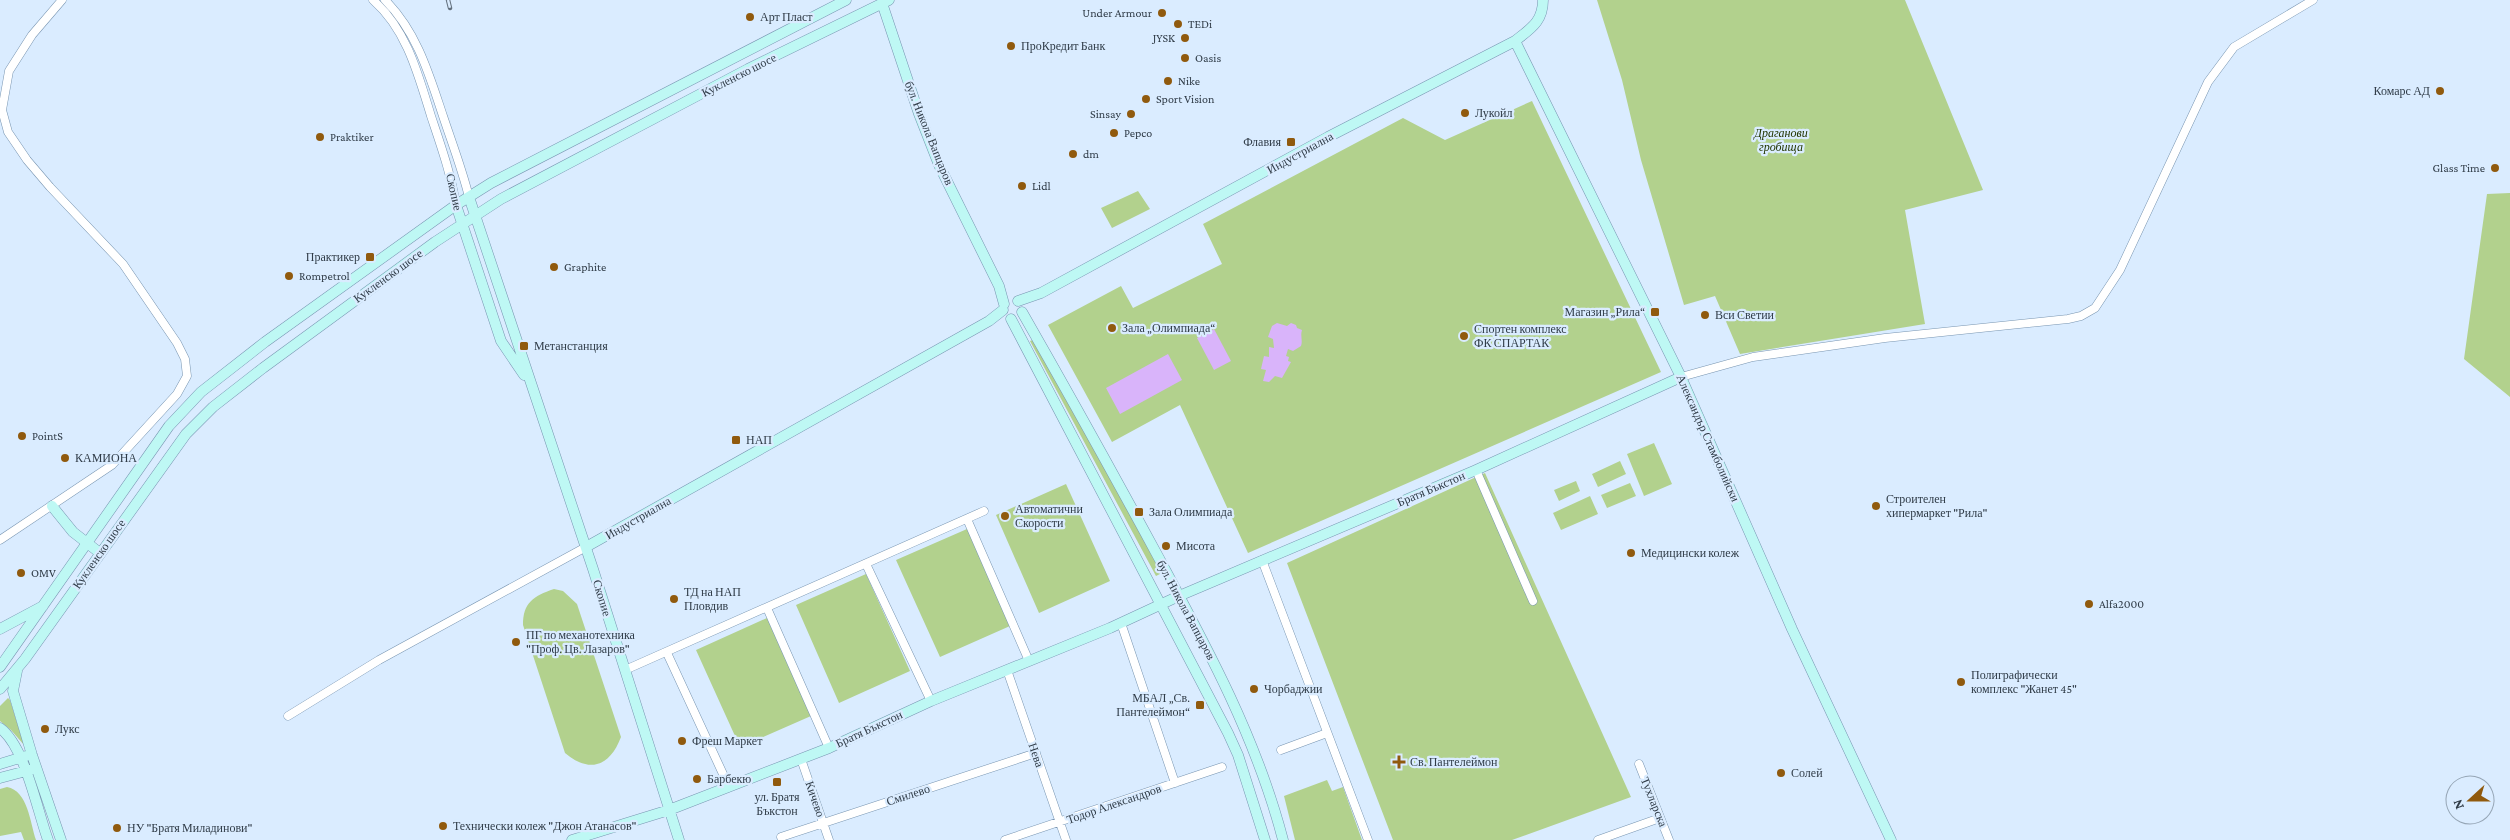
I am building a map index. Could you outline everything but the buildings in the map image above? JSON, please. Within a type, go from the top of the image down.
[{"type":"street","points":[[0,540],[112,464],[177,394],[187,376],[185,359],[177,343],[123,264],[26,160],[8,132],[2,110],[9,71],[32,35],[62,0]]},
{"type":"street","name":"Скопие","points":[[373,0],[386,13],[404,40],[449,171],[456,205],[501,341],[531,386]]},
{"type":"street","points":[[386,0],[405,22],[414,37],[434,86],[469,197]]},
{"type":"street","name":"Кукленско шосе","points":[[0,667],[169,426],[201,392],[265,342],[469,197],[503,177],[846,0]]},
{"type":"street","name":"Индустриална","points":[[288,716],[379,660],[586,547],[989,321],[1328,137],[1515,41],[1537,24],[1543,10],[1543,0]]},
{"type":"street","points":[[1680,377],[1752,357],[1885,338],[2068,319],[2081,316],[2095,308],[2120,270],[2208,82],[2234,47],[2313,0]]},
{"type":"street","name":"Кукленско шосе","points":[[0,689],[186,434],[213,407],[279,356],[462,224],[504,196],[748,69],[885,2]]},
{"type":"street","name":"бул. Никола Вапцаров","points":[[885,2],[919,114],[939,165],[999,286],[1105,458],[1210,654],[1244,726],[1264,776],[1283,840]]},
{"type":"street","name":"Александър Стамболийски","points":[[1515,41],[1680,377],[1803,651],[1891,840]]},
{"type":"street","points":[[422,89],[434,86]]},
{"type":"street","name":"Скопие","points":[[469,197],[586,547],[679,840]]},
{"type":"street","name":"бул. Никола Вапцаров","points":[[1012,309],[1238,755],[1265,840]]},
{"type":"street","name":"Братя Бъкстон","points":[[572,840],[669,810],[829,748],[931,701],[1121,623],[1262,560],[1476,470],[1680,377]]},
{"type":"street","points":[[1476,470],[1533,601]]},
{"type":"street","points":[[52,506],[62,521],[86,544],[100,553]]},
{"type":"street","points":[[625,670],[668,653],[984,512]]},
{"type":"street","points":[[967,519],[1029,661]]},
{"type":"street","points":[[1262,560],[1368,840]]},
{"type":"street","points":[[866,564],[931,701]]},
{"type":"street","points":[[0,629],[46,604]]},
{"type":"street","points":[[767,608],[829,748]]},
{"type":"street","points":[[1121,623],[1175,783]]},
{"type":"street","points":[[668,653],[729,787]]},
{"type":"street","points":[[17,668],[13,691],[26,756],[25,771],[48,840]]},
{"type":"street","name":"Нева","points":[[1007,670],[1066,840]]},
{"type":"street","points":[[0,728],[36,768],[60,840]]},
{"type":"street","points":[[1281,750],[1327,732]]},
{"type":"street","name":"Смилево","points":[[781,837],[1036,753]]},
{"type":"street","points":[[0,764],[26,756]]},
{"type":"street","name":"Кичево","points":[[801,759],[829,840]]},
{"type":"street","name":"Тухларска","points":[[1639,764],[1669,840]]},
{"type":"street","name":"Тодор Александров","points":[[1005,840],[1222,767]]},
{"type":"street","points":[[0,778],[36,768]]},
{"type":"street","points":[[1598,840],[1660,818]]},
{"type":"green space","name":"Драганови гробища","points":[[1597,0],[1905,0],[1983,190],[1905,210],[1925,324],[1740,354],[1715,296],[1684,305],[1641,160],[1622,80]]},
{"type":"green space","points":[[1532,101],[1661,372],[1248,553],[1180,405],[1112,442],[1048,325],[1121,286],[1133,308],[1222,264],[1203,224],[1403,118],[1445,140]]},
{"type":"green space","points":[[1138,191],[1150,209],[1112,228],[1101,208]]},
{"type":"green space","points":[[2510,193],[2510,397],[2464,359],[2487,194]]},
{"type":"green space","points":[[1035,339],[1162,573],[1156,576],[1030,341]]},
{"type":"green space","points":[[1654,443],[1672,484],[1644,496],[1627,454]]},
{"type":"green space","points":[[1620,461],[1626,474],[1598,487],[1592,474]]},
{"type":"green space","points":[[1485,473],[1631,797],[1512,840],[1393,840],[1287,563]]},
{"type":"green space","points":[[1576,481],[1580,491],[1559,501],[1554,490]]},
{"type":"green space","points":[[1630,483],[1636,496],[1607,508],[1601,495]]},
{"type":"green space","points":[[1066,484],[1110,581],[1039,613],[996,515]]},
{"type":"green space","points":[[1590,496],[1598,514],[1561,530],[1553,513]]},
{"type":"green space","points":[[967,529],[1010,626],[940,657],[896,560]]},
{"type":"green space","points":[[866,574],[910,671],[839,703],[796,605]]},
{"type":"green space","points":[[554,589],[563,591],[577,604],[621,737],[611,755],[598,764],[591,765],[574,760],[565,753],[523,625],[525,611],[531,601],[540,594]]},
{"type":"green space","points":[[767,618],[811,716],[740,747],[696,650]]},
{"type":"green space","points":[[8,698],[24,745],[0,721],[0,706]]},
{"type":"green space","points":[[1327,780],[1332,791],[1343,787],[1362,840],[1295,840],[1284,796]]},
{"type":"green space","points":[[7,787],[20,794],[24,801],[36,840],[24,840],[21,832],[0,836],[0,789]]},
{"type":"shaded area","points":[[1277,323],[1287,326],[1291,323],[1302,330],[1302,344],[1293,351],[1288,349],[1286,356],[1289,357],[1288,361],[1291,362],[1282,378],[1275,376],[1269,382],[1263,381],[1266,370],[1261,369],[1264,356],[1269,357],[1269,347],[1274,348],[1273,339],[1268,337],[1272,326]]},
{"type":"shaded area","points":[[1214,329],[1231,361],[1214,370],[1197,338]]},
{"type":"shaded area","points":[[1168,354],[1182,380],[1120,414],[1106,388]]},
{"type":"railway","points":[[448,0],[450,8]]},
{"type":"place","name":"Under Armour","points":[[1162,13]]},
{"type":"place","name":"Арт Пласт","points":[[750,17]]},
{"type":"place","name":"TEDi","points":[[1178,24]]},
{"type":"place","name":"JYSK","points":[[1185,38]]},
{"type":"place","name":"ПроКредит Банк","points":[[1011,46]]},
{"type":"place","name":"Oasis","points":[[1185,58]]},
{"type":"place","name":"Nike","points":[[1168,81]]},
{"type":"place","name":"Комарс АД","points":[[2440,91]]},
{"type":"place","name":"Sport Vision","points":[[1146,99]]},
{"type":"place","name":"Лукойл","points":[[1465,113]]},
{"type":"place","name":"Sinsay","points":[[1131,114]]},
{"type":"place","name":"Pepco","points":[[1114,133]]},
{"type":"place","name":"Praktiker","points":[[320,137]]},
{"type":"place","name":"Флавия","points":[[1291,142]]},
{"type":"place","name":"dm","points":[[1073,154]]},
{"type":"place","name":"Glass Time","points":[[2495,168]]},
{"type":"place","name":"Lidl","points":[[1022,186]]},
{"type":"place","name":"Практикер","points":[[370,257]]},
{"type":"place","name":"Graphite","points":[[554,267]]},
{"type":"place","name":"Rompetrol","points":[[289,276]]},
{"type":"place","name":"Магазин „Рила“","points":[[1655,312]]},
{"type":"place","name":"Вси Светии","points":[[1705,315]]},
{"type":"place","name":"Зала „Олимпиада“","points":[[1112,328]]},
{"type":"place","name":"Спортен комплекс ФК СПАРТАК","points":[[1464,336]]},
{"type":"place","name":"Метанстанция","points":[[524,346]]},
{"type":"place","name":"PointS","points":[[22,436]]},
{"type":"place","name":"НАП","points":[[736,440]]},
{"type":"place","name":"КАМИОНА","points":[[65,458]]},
{"type":"place","name":"Строителен хипермаркет \"Рила\"","points":[[1876,506]]},
{"type":"place","name":"Зала Олимпиада","points":[[1139,512]]},
{"type":"place","name":"Автоматични Скорости","points":[[1005,516]]},
{"type":"place","name":"Мисота","points":[[1166,546]]},
{"type":"place","name":"Медицински колеж","points":[[1631,553]]},
{"type":"place","name":"OMV","points":[[21,573]]},
{"type":"place","name":"ТД на НАП Пловдив","points":[[674,599]]},
{"type":"place","name":"Alfa2000","points":[[2089,604]]},
{"type":"place","name":"ПГ по механотехника \"Проф. Цв. Лазаров\"","points":[[516,642]]},
{"type":"place","name":"Полиграфически комплекс \"Жанет 45\"","points":[[1961,682]]},
{"type":"place","name":"Чорбаджии","points":[[1254,689]]},
{"type":"place","name":"МБАЛ „Св. Пантелеймон“","points":[[1200,705]]},
{"type":"place","name":"Лукс","points":[[45,729]]},
{"type":"place","name":"Фреш Маркет","points":[[682,741]]},
{"type":"place","name":"Св. Пантелеймон","points":[[1399,762]]},
{"type":"place","name":"Солей","points":[[1781,773]]},
{"type":"place","name":"Барбекю","points":[[697,779]]},
{"type":"place","name":"ул. Братя Бъкстон","points":[[777,782]]},
{"type":"place","name":"Технически колеж \"Джон Атанасов\"","points":[[443,826]]},
{"type":"place","name":"НУ \"Братя Миладинови\"","points":[[117,828]]}]
